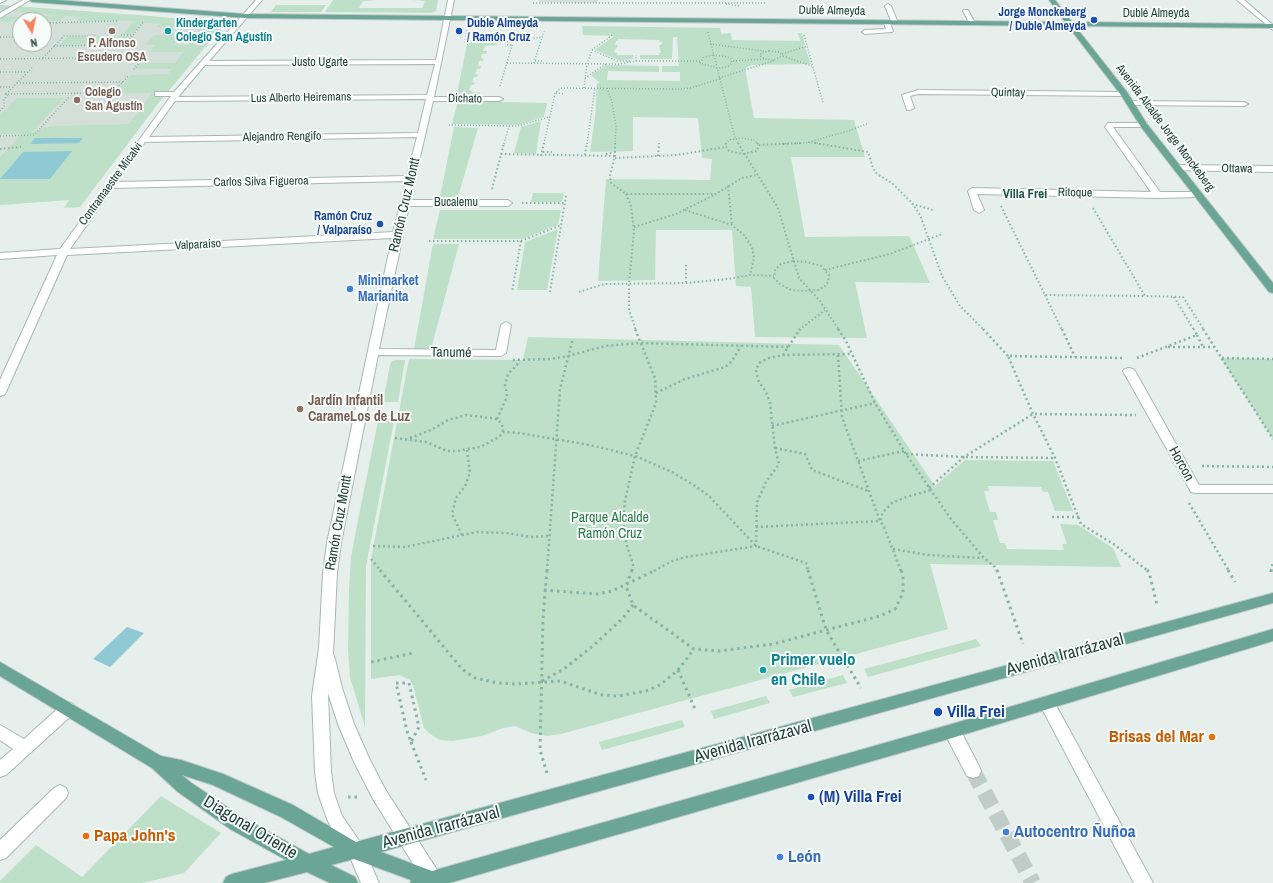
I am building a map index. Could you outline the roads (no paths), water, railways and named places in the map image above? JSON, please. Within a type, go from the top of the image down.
[{"type":"main road","name":"Dublé Almeyda","points":[[32,0],[245,16],[1272,27]]},
{"type":"main road","name":"Avenida Alcalde Jorge Monckeberg","points":[[1052,0],[1124,94],[1144,125],[1273,290]]},
{"type":"main road","name":"Avenida Irarrázaval","points":[[232,883],[356,851],[1273,598]]},
{"type":"main road","points":[[430,882],[952,731],[1273,635]]},
{"type":"main road","name":"Diagonal Oriente","points":[[0,668],[158,763],[184,787],[236,823],[308,863],[348,883]]},
{"type":"main road","name":"Diagonal Oriente","points":[[158,763],[199,772],[251,793],[356,851],[430,882]]},
{"type":"street","points":[[0,16],[27,0]]},
{"type":"street","name":"Contramaestre Micalvi","points":[[0,392],[63,252],[174,97],[202,63],[259,0]]},
{"type":"street","name":"Ramón Cruz Montt","points":[[370,883],[356,851],[335,819],[326,793],[324,779],[320,696],[326,648],[330,573],[334,543],[397,235],[439,62],[451,0]]},
{"type":"street","points":[[1240,0],[1272,27]]},
{"type":"street","points":[[888,6],[895,23]]},
{"type":"street","points":[[966,11],[972,23]]},
{"type":"street","points":[[865,32],[890,31],[887,22]]},
{"type":"street","name":"Justo Ugarte","points":[[202,63],[439,62]]},
{"type":"street","name":"Quintay","points":[[910,108],[906,95],[918,92],[1124,94]]},
{"type":"street","name":"Lus Alberto Heiremans","points":[[158,94],[174,97],[430,98]]},
{"type":"street","name":"Dichato","points":[[430,98],[499,100]]},
{"type":"street","points":[[1130,103],[1244,104]]},
{"type":"street","points":[[1144,125],[1111,125],[1109,127],[1158,195]]},
{"type":"street","name":"Alejandro Rengifo","points":[[143,140],[421,135]]},
{"type":"street","name":"Ottawa","points":[[1177,168],[1273,169]]},
{"type":"street","name":"Carlos Silva Figueroa","points":[[111,185],[411,178]]},
{"type":"street","name":"Ritoque","points":[[979,210],[972,191],[1198,195]]},
{"type":"street","name":"Bucalemu","points":[[405,203],[508,203]]},
{"type":"street","name":"Valparaíso","points":[[0,256],[397,235]]},
{"type":"street","name":"Tanumé","points":[[373,352],[501,353],[506,325]]},
{"type":"street","name":"Horcon","points":[[1129,371],[1194,489],[1273,489]]},
{"type":"street","name":"Ramón Cruz Montt","points":[[326,648],[334,688],[346,724],[362,762],[379,794],[406,837],[430,882]]},
{"type":"street","points":[[1047,703],[1144,883]]},
{"type":"street","points":[[0,770],[68,709]]},
{"type":"street","points":[[952,731],[973,771]]},
{"type":"street","points":[[0,732],[24,748]]},
{"type":"street","points":[[0,852],[60,793]]},
{"type":"water","points":[[35,138],[83,138],[79,143],[31,144]]},
{"type":"water","points":[[72,151],[50,179],[0,179],[23,152]]},
{"type":"water","points":[[127,627],[144,633],[110,667],[93,659]]},
{"type":"tunnel","points":[[973,771],[1033,883]]},
{"type":"place","name":"Jorge Monckeberg / Duble Almeyda","points":[[1094,20]]},
{"type":"place","name":"P. Alfonso Escudero OSA","points":[[112,31]]},
{"type":"place","name":"Kindergarten Colegio San Agustín","points":[[168,31]]},
{"type":"place","name":"Duble Almeyda / Ramón Cruz","points":[[459,31]]},
{"type":"place","name":"Colegio San Agustín","points":[[77,100]]},
{"type":"place","name":"Ramón Cruz / Valparaíso","points":[[380,224]]},
{"type":"place","name":"Minimarket Marianita","points":[[350,289]]},
{"type":"place","name":"Jardín Infantil CarameLos de Luz","points":[[300,409]]},
{"type":"place","name":"Primer vuelo en Chile","points":[[763,670]]},
{"type":"place","name":"Villa Frei","points":[[938,712]]},
{"type":"place","name":"Brisas del Mar","points":[[1212,737]]},
{"type":"place","name":"(M) Villa Frei","points":[[811,797]]},
{"type":"place","name":"Autocentro Ñuñoa","points":[[1006,832]]},
{"type":"place","name":"Papa John's","points":[[86,836]]},
{"type":"place","name":"León","points":[[780,857]]},
{"type":"district","name":"Villa Frei","points":[[1025,195]]},
{"type":"park label","name":"Parque Alcalde Ramón Cruz","points":[[610,526]]}]
